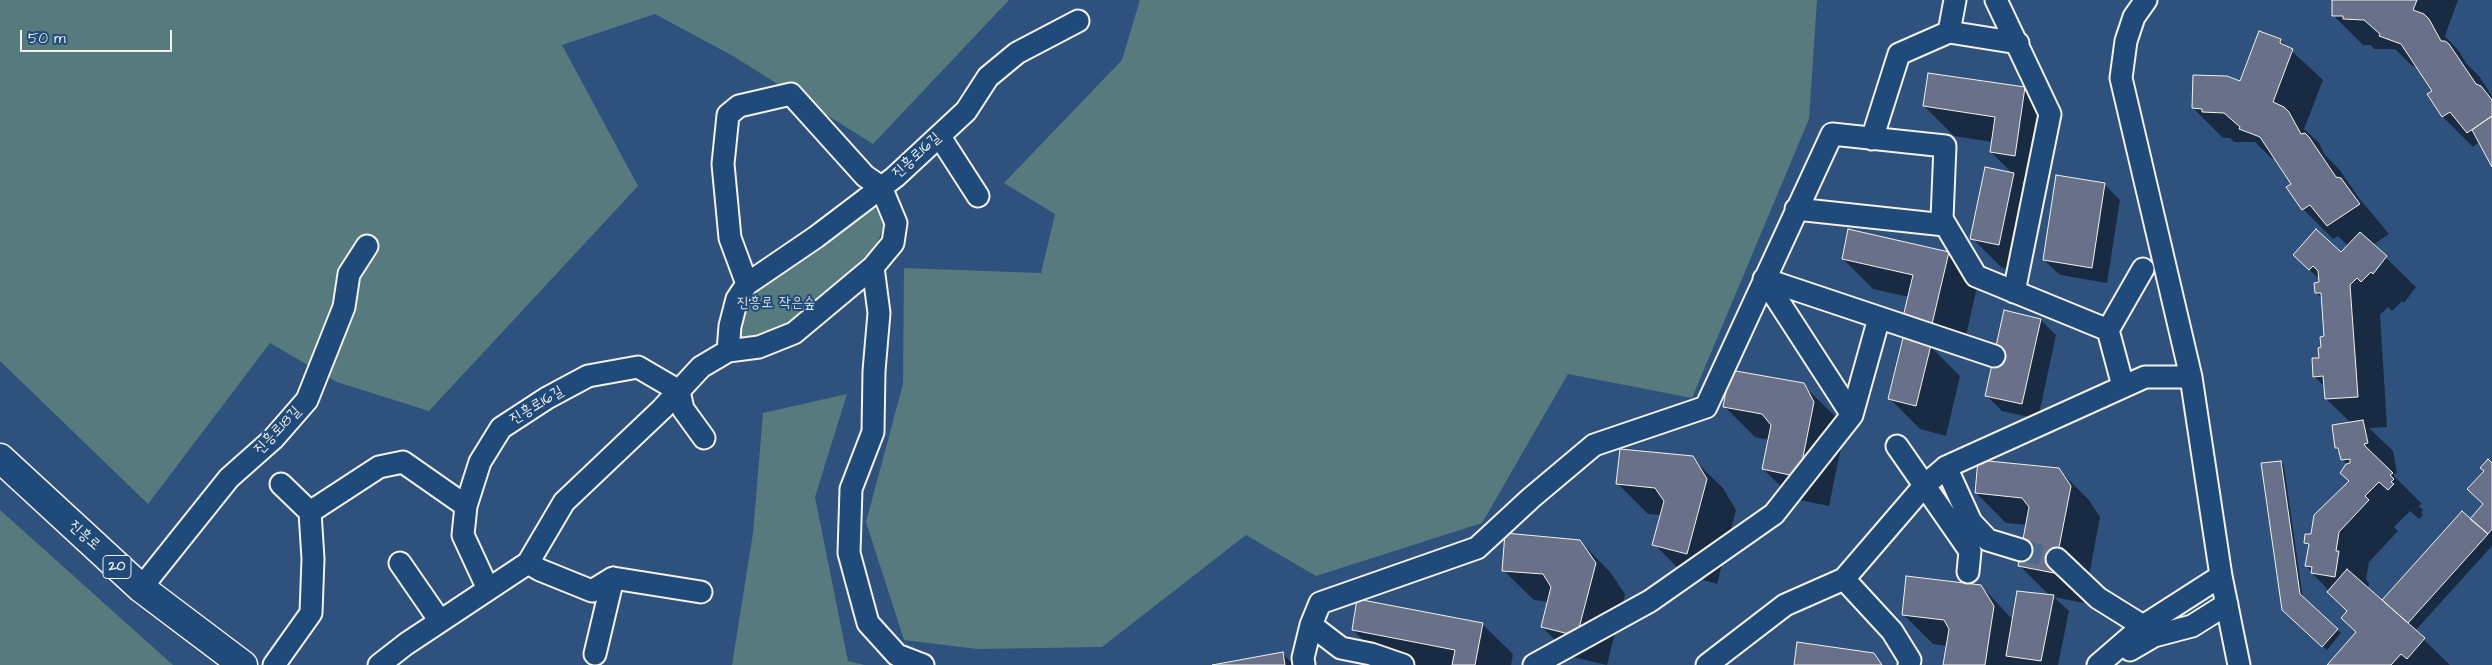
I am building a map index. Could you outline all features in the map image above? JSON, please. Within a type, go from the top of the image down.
[{"type":"main road","name":"진흥로","points":[[0,458],[141,588],[242,665]]},
{"type":"street","points":[[1949,32],[1955,0]]},
{"type":"street","points":[[1996,0],[2050,114],[2014,292]]},
{"type":"street","points":[[2146,0],[2134,17],[2126,41],[2121,78],[2191,377],[2221,576],[2239,665]]},
{"type":"street","name":"진흥로16길","points":[[728,351],[730,326],[737,300],[747,284],[816,237],[881,187],[940,137],[966,111],[988,77],[1018,53],[1078,21]]},
{"type":"street","points":[[1872,138],[1899,54],[1949,32],[2018,43]]},
{"type":"street","points":[[379,665],[440,621],[528,562],[564,502],[679,391],[701,367],[728,351],[759,347],[794,333],[873,267],[893,243],[896,223],[881,187],[865,176],[791,94],[739,106],[728,115],[723,164],[730,238],[747,284]]},
{"type":"street","points":[[1297,662],[1320,603],[1477,548],[1531,498],[1594,445],[1706,407],[1832,134],[1945,146],[1942,219],[1976,276],[2108,330]]},
{"type":"street","points":[[940,137],[978,196]]},
{"type":"street","points":[[1796,210],[1945,225]]},
{"type":"street","name":"진흥로18길","points":[[141,588],[229,478],[273,439],[307,400],[344,307],[349,274],[367,246]]},
{"type":"street","points":[[873,267],[879,313],[874,371],[873,432],[851,489],[849,553],[868,623],[897,655],[922,665]]},
{"type":"street","points":[[2124,386],[2108,330],[2143,269]]},
{"type":"street","points":[[1764,279],[1994,356]]},
{"type":"street","points":[[1764,279],[1852,415]]},
{"type":"street","points":[[1534,665],[1650,601],[1774,514],[1852,415],[1880,318]]},
{"type":"street","name":"진흥로16길","points":[[488,589],[463,535],[466,506],[480,462],[500,428],[547,398],[588,376],[638,367],[679,391]]},
{"type":"street","points":[[1717,661],[1785,605],[1844,579],[1924,486],[1946,467],[2145,377],[2191,377]]},
{"type":"street","points":[[679,391],[683,409],[704,438]]},
{"type":"street","points":[[1898,446],[1970,551],[1968,572]]},
{"type":"street","points":[[310,512],[379,467],[403,462],[466,506]]},
{"type":"street","points":[[1946,467],[1971,522],[1988,540],[2021,550]]},
{"type":"street","points":[[274,665],[311,613],[313,559],[310,512],[281,484]]},
{"type":"street","points":[[2057,559],[2098,598],[2143,626]]},
{"type":"street","points":[[528,562],[540,570],[592,591],[613,578],[702,592]]},
{"type":"street","points":[[400,563],[440,621]]},
{"type":"street","points":[[2098,665],[2143,626],[2221,576]]},
{"type":"street","points":[[595,654],[613,578]]},
{"type":"street","points":[[1844,579],[1892,631],[1910,660],[1909,665]]},
{"type":"street","points":[[2113,665],[2128,651],[2154,636],[2192,626],[2227,604]]},
{"type":"street","points":[[1311,626],[1341,648],[1371,654],[1402,665]]},
{"type":"green space","points":[[0,0],[1009,0],[873,144],[733,56],[655,14],[562,45],[638,186],[429,411],[337,382],[270,343],[148,504],[0,361]]},
{"type":"green space","points":[[1140,0],[1817,0],[1809,119],[1692,398],[1568,374],[1482,523],[1316,576],[1246,535],[1102,647],[977,649],[904,640],[866,522],[903,384],[904,268],[1041,273],[1055,214],[1004,183],[1122,60]]},
{"type":"green space","name":"진흥로 작은숲","points":[[872,202],[884,225],[876,247],[782,335],[740,344],[736,319],[752,287]]},
{"type":"green space","points":[[847,394],[815,497],[848,661],[865,665],[732,665],[753,533],[763,413]]},
{"type":"green space","points":[[0,510],[173,665],[0,665]]},
{"type":"building","points":[[2332,0],[2417,0],[2413,10],[2424,14],[2429,19],[2441,41],[2449,44],[2476,84],[2481,86],[2492,100],[2492,116],[2467,133],[2450,112],[2442,117],[2427,94],[2432,91],[2401,44],[2379,36],[2380,34],[2364,20],[2343,19],[2343,16],[2332,16]]},
{"type":"building","points":[[2259,31],[2281,39],[2280,43],[2293,49],[2273,102],[2284,107],[2289,112],[2301,134],[2305,133],[2309,137],[2336,177],[2341,178],[2360,204],[2327,226],[2310,205],[2302,210],[2286,187],[2291,184],[2260,137],[2239,129],[2240,127],[2224,113],[2202,112],[2202,109],[2192,108],[2193,75],[2227,76],[2240,81]]},
{"type":"building","points":[[1928,73],[2025,87],[2015,156],[1990,152],[1995,117],[1923,106]]},
{"type":"building","points":[[2492,116],[2492,167],[2472,130]]},
{"type":"building","points":[[1985,167],[2014,173],[1999,245],[1970,239]]},
{"type":"building","points":[[2056,175],[2105,183],[2092,268],[2043,260]]},
{"type":"building","points":[[1848,229],[1949,252],[1932,324],[1903,317],[1913,275],[1842,259]]},
{"type":"building","points":[[2316,229],[2341,252],[2360,232],[2387,256],[2373,274],[2371,272],[2361,282],[2357,278],[2350,285],[2358,397],[2325,399],[2323,376],[2313,377],[2312,358],[2319,358],[2320,337],[2324,336],[2321,293],[2315,293],[2314,283],[2319,282],[2318,271],[2313,266],[2309,270],[2293,255]]},
{"type":"building","points":[[2004,310],[2041,319],[2022,404],[1985,396]]},
{"type":"building","points":[[1903,338],[1931,345],[1916,406],[1888,399]]},
{"type":"building","points":[[1730,370],[1804,383],[1814,402],[1799,477],[1762,469],[1771,425],[1762,414],[1723,407]]},
{"type":"building","points":[[2363,420],[2368,443],[2364,444],[2393,473],[2390,475],[2394,479],[2391,482],[2394,484],[2388,490],[2379,482],[2365,496],[2369,500],[2339,532],[2336,551],[2339,551],[2335,577],[2311,573],[2312,567],[2305,566],[2309,544],[2304,543],[2305,534],[2311,534],[2314,515],[2349,481],[2340,473],[2346,464],[2350,463],[2350,459],[2341,460],[2338,448],[2335,448],[2332,425]]},
{"type":"building","points":[[1620,449],[1693,456],[1707,479],[1687,554],[1652,545],[1664,501],[1655,488],[1616,484]]},
{"type":"building","points":[[2488,459],[2492,463],[2492,529],[2488,534],[2470,519],[2483,504],[2467,489],[2484,471],[2480,468]]},
{"type":"building","points":[[1978,460],[2059,468],[2071,486],[2054,573],[2018,566],[2029,507],[2022,498],[1975,493]]},
{"type":"building","points":[[2281,461],[2300,594],[2338,629],[2322,647],[2282,610],[2261,463]]},
{"type":"building","points":[[2462,511],[2488,534],[2408,623],[2382,600]]},
{"type":"building","points":[[1505,533],[1580,540],[1596,563],[1577,636],[1541,627],[1551,587],[1543,574],[1502,571]]},
{"type":"building","points":[[2347,569],[2425,638],[2407,659],[2401,654],[2391,665],[2327,665],[2356,632],[2341,618],[2347,611],[2327,592]]},
{"type":"building","points":[[1906,576],[1981,585],[1994,606],[1985,665],[1943,665],[1949,629],[1944,620],[1902,615]]},
{"type":"building","points":[[2017,591],[2054,595],[2041,661],[2006,656]]},
{"type":"building","points":[[1357,599],[1483,623],[1475,665],[1452,665],[1455,650],[1352,630]]},
{"type":"building","points":[[1797,642],[1874,653],[1882,665],[1794,665]]},
{"type":"building","points":[[1283,652],[1285,665],[1212,665]]},
{"type":"tunnel","points":[[2021,550],[2057,559]]}]
